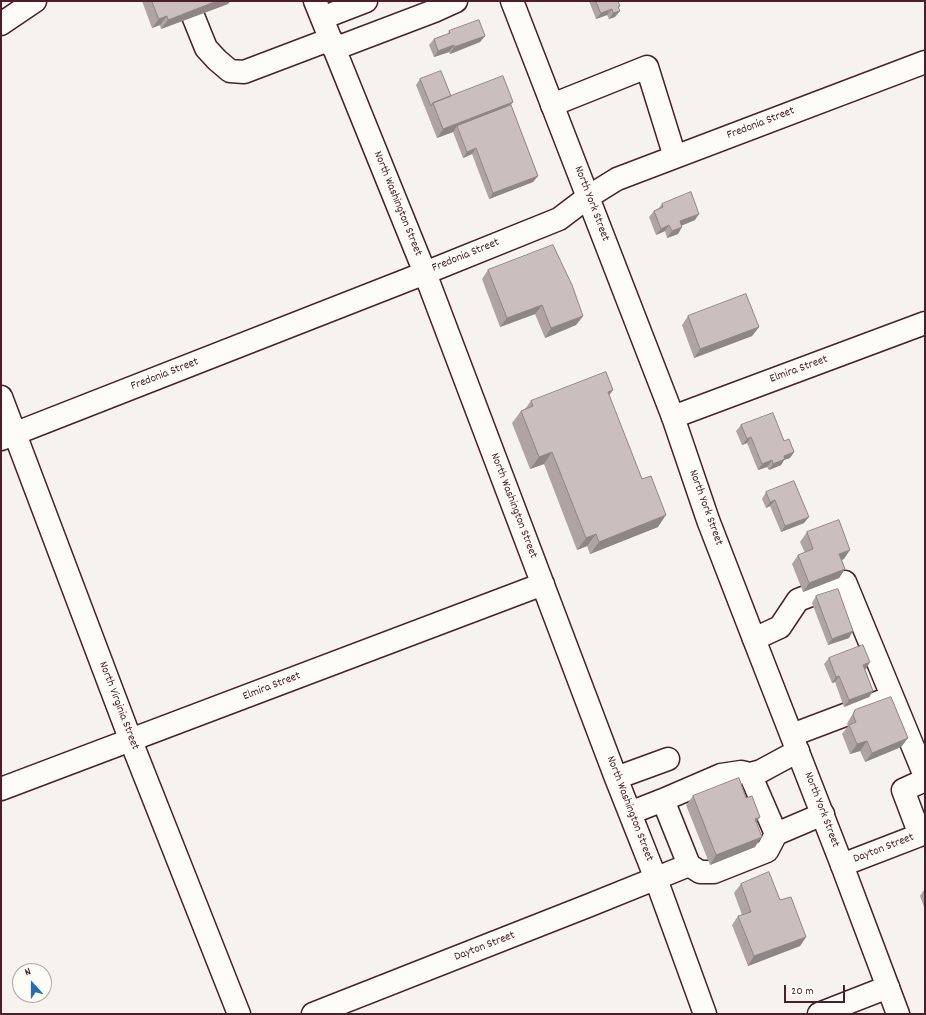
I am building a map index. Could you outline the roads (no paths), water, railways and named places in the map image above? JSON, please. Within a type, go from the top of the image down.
[{"type":"street","points":[[1,24],[35,1]]},
{"type":"street","points":[[187,1],[206,48],[216,60],[230,71],[244,72],[434,11],[453,1]]},
{"type":"street","points":[[319,9],[366,1]]},
{"type":"street","name":"North York Street","points":[[512,1],[673,416],[708,520],[842,865],[898,1014]]},
{"type":"street","name":"North Washington Street","points":[[319,9],[425,273],[616,778],[656,878],[706,1014]]},
{"type":"street","name":"Fredonia Street","points":[[8,436],[559,219],[616,178],[925,62]]},
{"type":"street","points":[[552,105],[647,67],[675,157]]},
{"type":"street","name":"Elmira Street","points":[[673,416],[925,323]]},
{"type":"street","name":"North Virginia Street","points":[[1,397],[8,436],[239,1014]]},
{"type":"street","points":[[754,639],[780,627],[798,600],[845,582],[925,776]]},
{"type":"street","name":"Elmira Street","points":[[1,790],[543,584]]},
{"type":"street","points":[[630,813],[721,775],[741,772],[750,774],[761,771],[795,743],[892,697]]},
{"type":"street","points":[[616,778],[668,759]]},
{"type":"street","points":[[750,774],[776,834]]},
{"type":"street","points":[[923,834],[903,790],[925,780]]},
{"type":"street","points":[[663,800],[689,865],[700,872],[714,872],[767,851],[776,834],[822,814]]},
{"type":"street","name":"Dayton Street","points":[[842,865],[923,834]]},
{"type":"street","name":"Dayton Street","points":[[313,1014],[689,865]]},
{"type":"street","points":[[819,1014],[888,987]]}]
